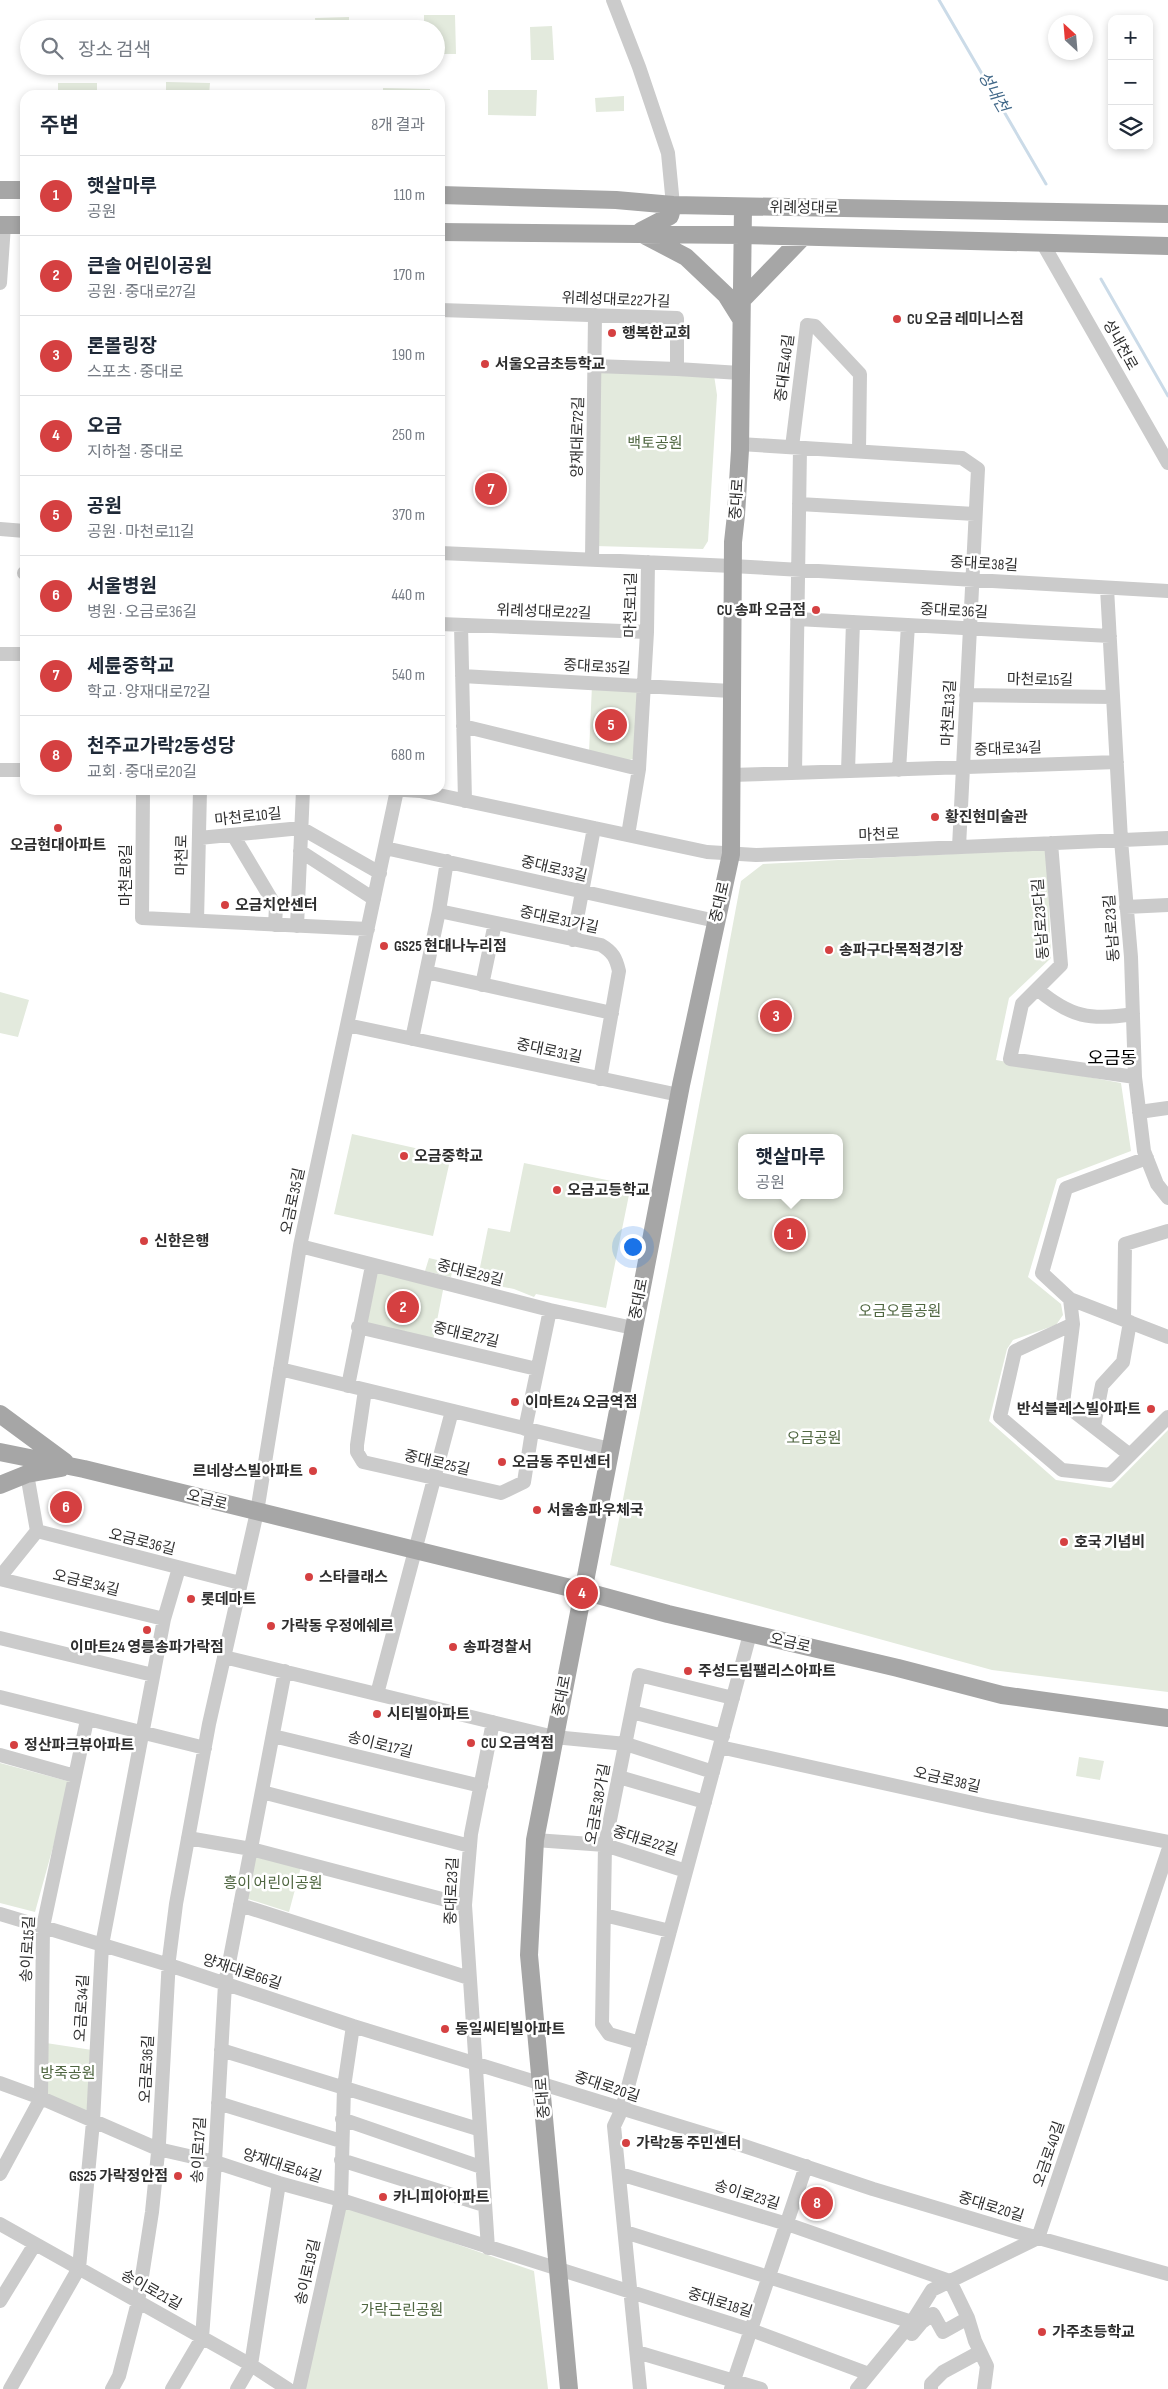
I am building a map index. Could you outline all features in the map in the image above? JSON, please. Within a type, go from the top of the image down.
[{"type":"main road","points":[[2,189],[20,190]]},
{"type":"main road","name":"위례성대로","points":[[445,195],[743,207],[1168,214]]},
{"type":"main road","points":[[633,202],[642,215],[642,220],[634,233]]},
{"type":"main road","points":[[634,233],[670,216],[673,205]]},
{"type":"main road","name":"중대로","points":[[569,2389],[529,1955],[535,1840],[679,1095],[731,854],[732,566],[740,444],[743,207]]},
{"type":"main road","points":[[1,226],[20,225]]},
{"type":"main road","name":"위례성대로","points":[[445,232],[742,235],[1168,246]]},
{"type":"main road","points":[[634,233],[686,257],[726,295],[741,319]]},
{"type":"main road","points":[[741,301],[802,238]]},
{"type":"main road","points":[[0,1414],[72,1466]]},
{"type":"main road","name":"오금로","points":[[0,1452],[72,1466],[1002,1695],[1168,1718]]},
{"type":"main road","points":[[0,1485],[27,1474],[72,1466]]},
{"type":"street","points":[[613,0],[639,67],[668,153],[673,205]]},
{"type":"street","points":[[0,283],[1,226]]},
{"type":"street","name":"성내천로","points":[[1043,244],[1168,463]]},
{"type":"street","name":"위례성대로22가길","points":[[445,310],[677,318],[677,369]]},
{"type":"street","name":"양재대로72길","points":[[592,560],[595,315]]},
{"type":"street","name":"중대로40길","points":[[796,447],[807,325],[814,326],[860,374],[859,451]]},
{"type":"street","points":[[595,366],[740,373]]},
{"type":"street","points":[[740,444],[962,458],[978,470],[971,580]]},
{"type":"street","points":[[795,773],[799,504],[796,447]]},
{"type":"street","points":[[799,504],[975,514]]},
{"type":"street","points":[[0,529],[20,531]]},
{"type":"street","points":[[445,553],[732,566]]},
{"type":"street","name":"마천로11길","points":[[628,835],[639,769],[647,632],[648,562]]},
{"type":"street","name":"중대로38길","points":[[732,566],[1168,591]]},
{"type":"street","name":"마천로13길","points":[[959,847],[971,580]]},
{"type":"street","points":[[1107,588],[1121,840]]},
{"type":"street","name":"중대로36길","points":[[797,619],[1110,636]]},
{"type":"street","points":[[848,771],[853,622]]},
{"type":"street","name":"위례성대로22길","points":[[445,624],[647,632]]},
{"type":"street","points":[[461,625],[466,801]]},
{"type":"street","points":[[900,770],[908,625]]},
{"type":"street","points":[[0,654],[20,654]]},
{"type":"street","name":"중대로35길","points":[[462,676],[731,691]]},
{"type":"street","name":"마천로15길","points":[[966,695],[1113,697]]},
{"type":"street","points":[[463,726],[639,769]]},
{"type":"street","name":"중대로34길","points":[[731,775],[1117,762]]},
{"type":"street","points":[[0,770],[20,770]]},
{"type":"street","name":"마천로8길","points":[[142,795],[142,918],[368,929]]},
{"type":"street","name":"마천로","points":[[197,921],[200,795]]},
{"type":"street","name":"마천로10길","points":[[296,926],[303,795]]},
{"type":"street","name":"오금로35길","points":[[257,1512],[300,1246],[396,795]]},
{"type":"street","name":"마천로","points":[[438,795],[707,852],[731,854],[1168,838]]},
{"type":"street","points":[[302,828],[380,872]]},
{"type":"street","name":"마천로10길","points":[[199,838],[302,828]]},
{"type":"street","points":[[573,940],[594,828]]},
{"type":"street","points":[[233,835],[276,907],[275,925]]},
{"type":"street","name":"동남로23길","points":[[1121,840],[1133,1014],[1135,1077],[1144,1151],[1157,1184],[1168,1198]]},
{"type":"street","name":"동남로23다길","points":[[1051,843],[1061,965],[1022,1004],[1010,1059],[1135,1077]]},
{"type":"street","name":"중대로33길","points":[[385,848],[716,920]]},
{"type":"street","points":[[300,851],[374,899]]},
{"type":"street","points":[[412,1039],[439,911],[447,861]]},
{"type":"street","points":[[1126,907],[1168,905]]},
{"type":"street","name":"중대로31가길","points":[[439,911],[601,946],[611,951],[616,959],[619,971],[600,1078]]},
{"type":"street","name":"중대로31가길","points":[[482,985],[496,923]]},
{"type":"street","points":[[426,972],[612,1013]]},
{"type":"street","points":[[1037,989],[1067,1012],[1085,1017],[1133,1014]]},
{"type":"street","name":"중대로31길","points":[[347,1025],[679,1095]]},
{"type":"street","points":[[1139,1112],[1168,1108]]},
{"type":"street","points":[[1147,1158],[1066,1188],[1042,1273],[1070,1299],[1168,1337]]},
{"type":"street","points":[[1094,1426],[1102,1384],[1123,1362],[1127,1320],[1125,1244],[1168,1231]]},
{"type":"street","name":"중대로29길","points":[[300,1246],[372,1266],[550,1310],[633,1328]]},
{"type":"street","points":[[348,1386],[358,1327],[372,1266]]},
{"type":"street","points":[[1070,1299],[1073,1324],[1063,1402],[1130,1455]]},
{"type":"street","name":"중대로25길","points":[[365,1390],[357,1445],[357,1452],[363,1462],[501,1493],[514,1488],[524,1482],[537,1369],[550,1310]]},
{"type":"street","points":[[1073,1324],[1015,1351],[1000,1417],[1062,1470],[1110,1475],[1168,1418]]},
{"type":"street","name":"중대로27길","points":[[358,1327],[537,1369]]},
{"type":"street","points":[[280,1369],[610,1449]]},
{"type":"street","points":[[378,1694],[452,1411]]},
{"type":"street","points":[[0,1578],[37,1531],[27,1474]]},
{"type":"street","name":"오금로36길","points":[[112,2389],[119,2376],[138,2302],[152,2212],[158,2149],[169,1965],[176,1904],[205,1748],[257,1512]]},
{"type":"street","name":"오금로36길","points":[[37,1531],[240,1583]]},
{"type":"street","name":"오금로34길","points":[[10,2389],[79,2268],[93,2122],[102,1945],[164,1619],[179,1568]]},
{"type":"street","name":"오금로34길","points":[[0,1578],[164,1619]]},
{"type":"street","points":[[640,2389],[614,2126],[622,2109],[750,1634]]},
{"type":"street","points":[[0,1638],[153,1675]]},
{"type":"street","points":[[224,1657],[554,1737],[626,1744],[713,1772]]},
{"type":"street","name":"송이로17길","points":[[172,2389],[202,2338],[215,2162],[225,1984],[285,1671]]},
{"type":"street","name":"오금로38가길","points":[[640,2043],[609,2034],[602,2024],[605,1845],[639,1675],[733,1698]]},
{"type":"street","points":[[0,1697],[86,1720],[205,1748]]},
{"type":"street","name":"오금로38길","points":[[632,1712],[721,1741],[977,1804],[1168,1842]]},
{"type":"street","name":"송이로15길","points":[[0,2174],[41,2098],[43,1927],[86,1720]]},
{"type":"street","name":"중대로23길","points":[[474,2063],[465,1905],[470,1846],[493,1722]]},
{"type":"street","name":"송이로17길","points":[[272,1736],[481,1786]]},
{"type":"street","points":[[0,1756],[75,1776]]},
{"type":"street","points":[[619,1777],[705,1802]]},
{"type":"street","points":[[262,1792],[470,1846]]},
{"type":"street","points":[[188,1838],[250,1849],[465,1905]]},
{"type":"street","name":"중대로22길","points":[[535,1840],[605,1845],[686,1871]]},
{"type":"street","name":"오금로40길","points":[[1038,2238],[1168,1851]]},
{"type":"street","points":[[240,1905],[469,1978]]},
{"type":"street","name":"양재대로66길","points":[[0,1914],[169,1965],[353,2026],[542,2083]]},
{"type":"street","points":[[604,1916],[670,1931]]},
{"type":"street","name":"송이로19길","points":[[299,2389],[341,2200],[341,2141],[344,2088],[353,2026]]},
{"type":"street","points":[[221,2050],[478,2129]]},
{"type":"street","points":[[474,2063],[488,2248]]},
{"type":"street","name":"양재대로64길","points":[[0,2083],[41,2098],[158,2149],[215,2162],[278,2183],[341,2200],[558,2270]]},
{"type":"street","name":"중대로20길","points":[[542,2083],[874,2189],[1038,2238],[1168,2274]]},
{"type":"street","points":[[218,2103],[341,2141]]},
{"type":"street","points":[[342,2119],[481,2167]]},
{"type":"street","points":[[341,2160],[484,2204]]},
{"type":"street","points":[[733,2385],[806,2166]]},
{"type":"street","name":"송이로23길","points":[[620,2174],[787,2224],[950,2281]]},
{"type":"street","points":[[237,2389],[251,2365],[278,2183]]},
{"type":"street","name":"송이로21길","points":[[0,2224],[251,2365],[288,2389]]},
{"type":"street","points":[[625,2232],[912,2322]]},
{"type":"street","points":[[857,2389],[912,2322],[932,2290],[1038,2238]]},
{"type":"street","points":[[0,2301],[35,2244]]},
{"type":"street","name":"중대로18길","points":[[558,2270],[752,2330],[870,2374]]},
{"type":"street","points":[[950,2281],[968,2318],[987,2366],[984,2389]]},
{"type":"street","points":[[867,2389],[922,2322],[933,2314],[943,2332],[968,2318]]},
{"type":"street","points":[[637,2352],[733,2385],[760,2389]]},
{"type":"street","points":[[932,2389],[931,2384],[943,2372],[980,2352]]},
{"type":"green space","points":[[424,15],[455,15],[456,54],[445,54],[445,20],[424,20]]},
{"type":"green space","points":[[349,17],[349,20],[315,20],[315,18]]},
{"type":"green space","points":[[552,26],[554,60],[531,60],[530,27]]},
{"type":"green space","points":[[166,82],[210,83],[209,90],[166,90]]},
{"type":"green space","points":[[58,83],[97,83],[97,90],[58,90]]},
{"type":"green space","points":[[383,88],[430,89],[430,90],[383,90]]},
{"type":"green space","points":[[488,90],[537,90],[536,116],[488,115]]},
{"type":"green space","points":[[624,96],[624,111],[596,112],[595,98]]},
{"type":"green space","name":"백토공원","points":[[598,369],[714,375],[717,395],[708,541],[703,549],[595,546]]},
{"type":"green space","points":[[592,685],[640,687],[636,758],[626,761],[589,753]]},
{"type":"green space","name":"오금공원","points":[[1047,849],[1051,958],[1009,998],[996,1060],[1121,1083],[1131,1151],[1057,1179],[1028,1277],[1061,1304],[1063,1315],[1056,1325],[1013,1340],[1007,1349],[989,1421],[1056,1480],[1111,1488],[1168,1430],[1168,1692],[992,1670],[610,1565],[669,1266],[741,881],[763,864]]},
{"type":"green space","points":[[0,992],[29,1000],[18,1037],[0,1033]]},
{"type":"green space","points":[[352,1134],[451,1156],[433,1236],[334,1214]]},
{"type":"green space","points":[[524,1163],[631,1185],[606,1308],[536,1294],[534,1297],[514,1289],[477,1282],[488,1228],[510,1232]]},
{"type":"green space","points":[[429,1258],[454,1264],[451,1277],[425,1271]]},
{"type":"green space","points":[[375,1269],[444,1285],[433,1341],[362,1326]]},
{"type":"green space","points":[[1079,1757],[1104,1761],[1100,1780],[1076,1776]]},
{"type":"green space","points":[[0,1763],[71,1782],[35,1912],[0,1903]]},
{"type":"green space","name":"흥이 어린이공원","points":[[254,1854],[301,1867],[289,1912],[245,1898]]},
{"type":"green space","name":"방죽공원","points":[[46,2043],[92,2050],[87,2115],[45,2096]]},
{"type":"green space","name":"가락근린공원","points":[[344,2205],[534,2271],[548,2389],[305,2389]]},
{"type":"waterway","name":"성내천","points":[[939,0],[1046,184]]},
{"type":"waterway","name":"성내천","points":[[1101,279],[1168,396]]},
{"type":"place","name":"CU 오금 레미니스점","points":[[897,319]]},
{"type":"place","name":"행복한교회","points":[[612,333]]},
{"type":"place","name":"서울오금초등학교","points":[[485,364]]},
{"type":"place","name":"세륜중학교","points":[[491,489]]},
{"type":"place","name":"CU 송파 오금점","points":[[816,610]]},
{"type":"place","name":"공원","points":[[611,725]]},
{"type":"place","name":"황진현미술관","points":[[935,817]]},
{"type":"place","name":"오금현대아파트","points":[[58,828]]},
{"type":"place","name":"오금치안센터","points":[[225,905]]},
{"type":"place","name":"GS25 현대나누리점","points":[[384,946]]},
{"type":"place","name":"송파구다목적경기장","points":[[829,950]]},
{"type":"place","name":"론볼링장","points":[[776,1016]]},
{"type":"place","name":"오금중학교","points":[[404,1156]]},
{"type":"place","name":"오금고등학교","points":[[557,1190]]},
{"type":"place","name":"햇살마루","points":[[790,1234]]},
{"type":"place","name":"신한은행","points":[[144,1241]]},
{"type":"place","name":"큰솔 어린이공원","points":[[403,1307]]},
{"type":"place","name":"이마트24 오금역점","points":[[515,1402]]},
{"type":"place","name":"반석블레스빌아파트","points":[[1151,1409]]},
{"type":"place","name":"오금동 주민센터","points":[[502,1462]]},
{"type":"place","name":"르네상스빌아파트","points":[[313,1471]]},
{"type":"place","name":"서울병원","points":[[66,1507]]},
{"type":"place","name":"서울송파우체국","points":[[537,1510]]},
{"type":"place","name":"호국 기념비","points":[[1064,1542]]},
{"type":"place","name":"스타클래스","points":[[309,1577]]},
{"type":"place","name":"오금","points":[[582,1593]]},
{"type":"place","name":"롯데마트","points":[[191,1599]]},
{"type":"place","name":"가락동 우정에쉐르","points":[[271,1626]]},
{"type":"place","name":"이마트24 영릉송파가락점","points":[[147,1630]]},
{"type":"place","name":"송파경찰서","points":[[453,1647]]},
{"type":"place","name":"주성드림팰리스아파트","points":[[688,1671]]},
{"type":"place","name":"시티빌아파트","points":[[377,1714]]},
{"type":"place","name":"CU 오금역점","points":[[471,1743]]},
{"type":"place","name":"정산파크뷰아파트","points":[[14,1745]]},
{"type":"place","name":"동일씨티빌아파트","points":[[445,2029]]},
{"type":"place","name":"가락2동 주민센터","points":[[626,2143]]},
{"type":"place","name":"GS25 가락정안점","points":[[178,2176]]},
{"type":"place","name":"카니피아아파트","points":[[383,2197]]},
{"type":"place","name":"천주교가락2동성당","points":[[817,2203]]},
{"type":"place","name":"가주초등학교","points":[[1042,2332]]},
{"type":"district","name":"오금동","points":[[1112,1058]]},
{"type":"park label","name":"오금오름공원","points":[[900,1311]]}]
